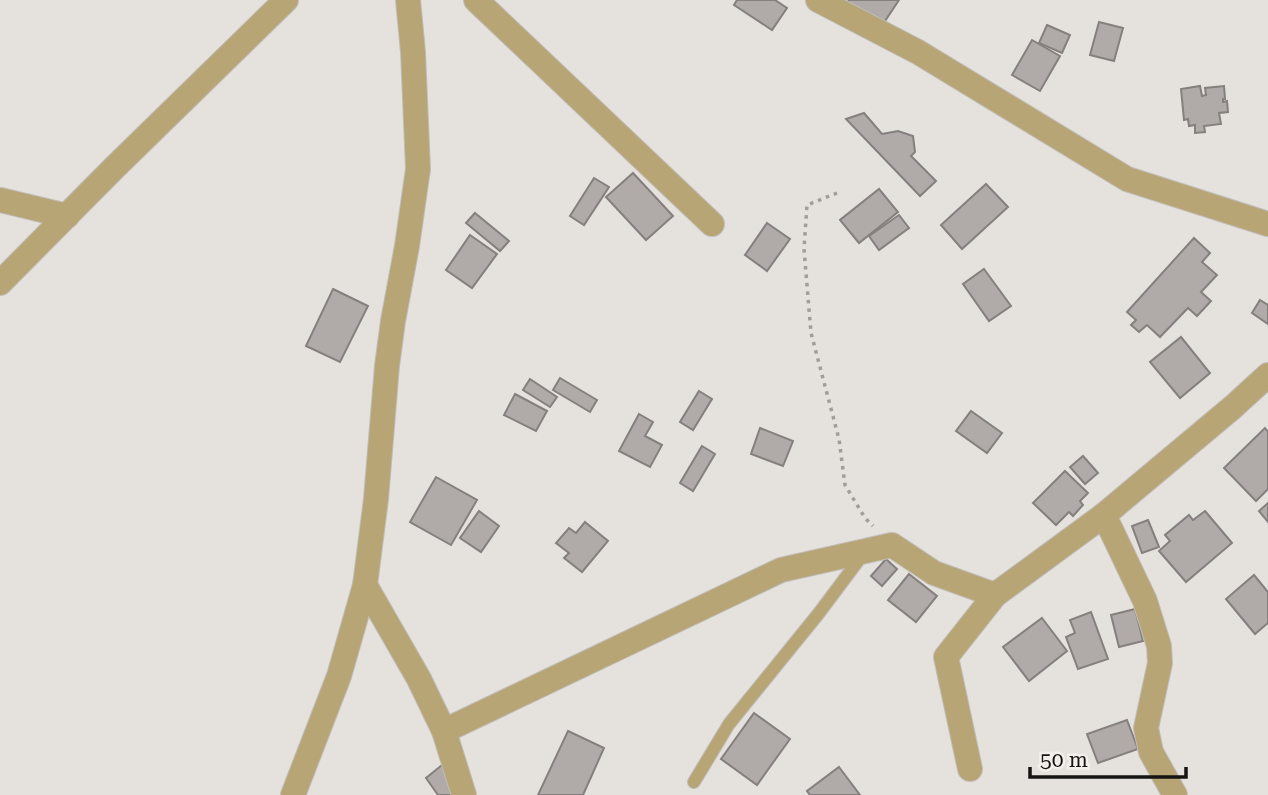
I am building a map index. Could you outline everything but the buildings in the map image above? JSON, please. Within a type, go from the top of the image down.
[{"type":"street","points":[[0,283],[286,0]]},
{"type":"street","points":[[293,795],[339,676],[365,585],[376,499],[387,366],[418,169],[408,0]]},
{"type":"street","points":[[476,0],[712,224]]},
{"type":"street","points":[[818,0],[918,52],[1127,179],[1268,223]]},
{"type":"street","points":[[0,200],[67,216]]},
{"type":"street","points":[[970,769],[946,657],[995,595],[1104,515],[1268,375]]},
{"type":"street","points":[[1104,515],[1145,601],[1159,646],[1160,663],[1146,728],[1152,752],[1175,795]]},
{"type":"street","points":[[444,731],[781,570],[892,545],[934,573],[995,595]]},
{"type":"street","points":[[365,585],[419,679],[444,731],[464,795]]},
{"type":"lane","points":[[694,782],[729,724],[866,550]]},
{"type":"path","points":[[837,193],[807,205],[804,249],[811,333],[839,439],[845,485],[865,519],[892,545]]}]
